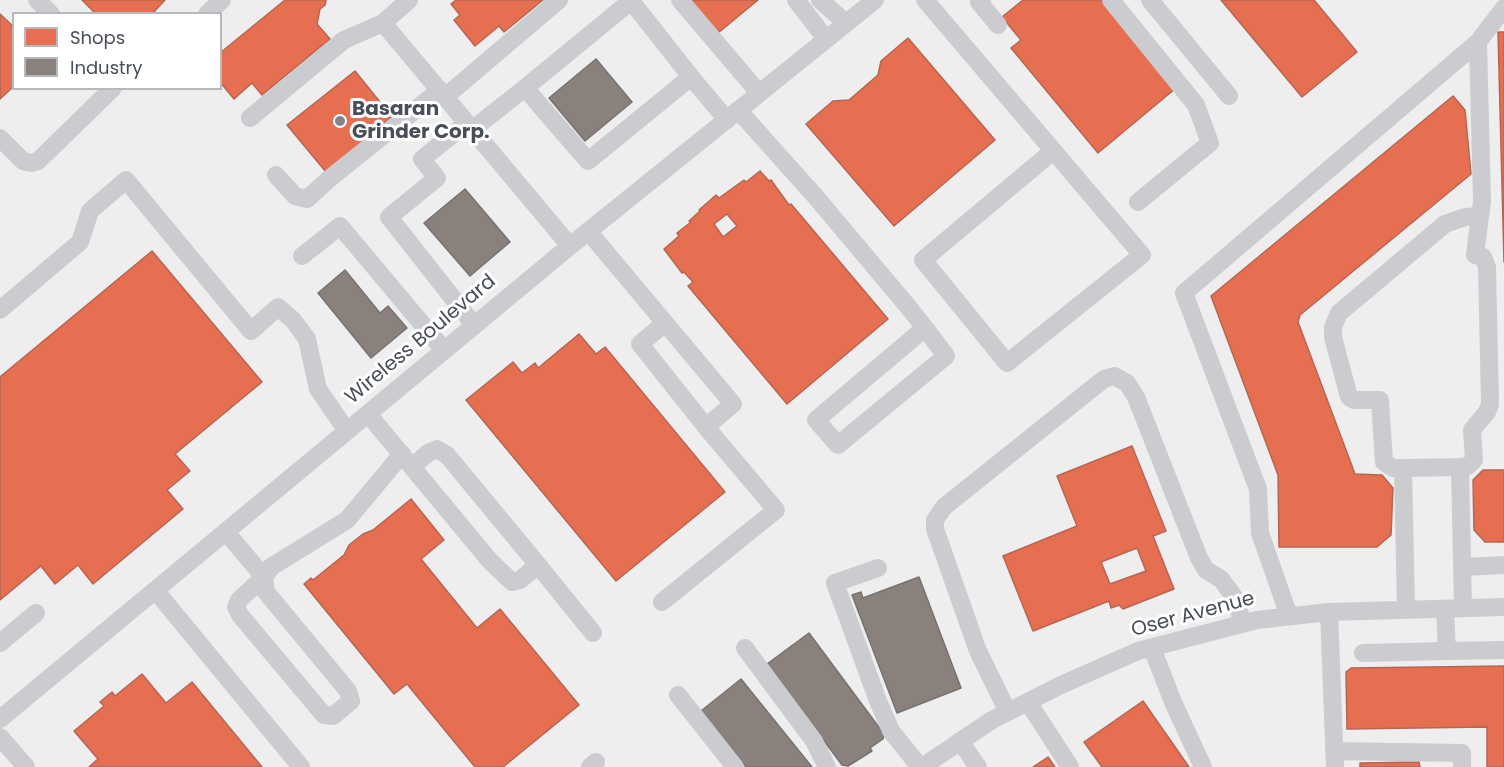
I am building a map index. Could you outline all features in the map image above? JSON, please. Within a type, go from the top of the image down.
[{"type":"street","points":[[37,0],[49,12]]},
{"type":"street","points":[[209,12],[222,0]]},
{"type":"street","points":[[250,118],[344,40],[383,22],[408,0]]},
{"type":"street","points":[[276,175],[295,196],[307,199],[328,179],[443,94],[559,0]]},
{"type":"street","points":[[680,0],[759,93]]},
{"type":"street","points":[[796,0],[826,39]]},
{"type":"street","points":[[820,0],[846,23]]},
{"type":"street","name":"Wireless Boulevard","points":[[0,719],[588,231],[875,0]]},
{"type":"street","points":[[925,0],[1142,255],[1007,363],[923,260],[1053,151]]},
{"type":"street","points":[[982,0],[979,2],[998,25]]},
{"type":"street","points":[[1111,0],[1196,105],[1210,143],[1138,202]]},
{"type":"street","points":[[1150,0],[1228,96]]},
{"type":"street","points":[[474,326],[389,217],[437,178],[422,159],[525,88],[631,1],[691,77],[815,196],[925,328],[946,356],[838,445],[816,420],[925,328]]},
{"type":"street","points":[[1289,616],[1260,533],[1258,489],[1185,293],[1478,42],[1504,8]]},
{"type":"street","points":[[383,22],[570,246]]},
{"type":"street","points":[[1478,42],[1482,202],[1475,255],[1483,257],[1487,267],[1490,404],[1488,412],[1472,430],[1474,460],[1468,466],[1393,468],[1384,462],[1380,400],[1354,400],[1349,397],[1333,337],[1333,327],[1340,313],[1445,224],[1465,217],[1480,216]]},
{"type":"street","points":[[525,88],[588,161],[691,77]]},
{"type":"street","points":[[0,138],[23,161],[31,163],[38,161],[110,90]]},
{"type":"street","points":[[0,310],[80,242],[90,211],[126,180],[250,331],[278,306],[293,320],[307,339],[318,389],[347,431]]},
{"type":"street","points":[[302,256],[340,226],[444,350]]},
{"type":"street","points":[[588,231],[733,404],[706,427]]},
{"type":"street","points":[[662,602],[776,510],[640,344],[665,323]]},
{"type":"street","points":[[1008,712],[978,651],[935,529],[935,520],[944,507],[1104,379],[1114,376],[1127,383],[1136,398],[1199,558],[1206,570],[1221,579],[1235,598],[1243,624]]},
{"type":"street","points":[[368,414],[490,561],[512,582],[520,580],[538,565]]},
{"type":"street","points":[[226,532],[264,577],[266,592],[348,691],[351,701],[333,716],[324,715],[240,615],[236,607],[239,600],[264,577],[271,567],[347,520],[407,460],[437,449],[447,455],[593,633]]},
{"type":"street","points":[[1447,651],[1463,567],[1460,467]]},
{"type":"street","points":[[1403,468],[1406,609]]},
{"type":"street","points":[[1463,567],[1504,565]]},
{"type":"street","points":[[878,568],[835,583],[891,731],[921,767]]},
{"type":"street","points":[[155,590],[301,767]]},
{"type":"street","name":"Oser Avenue","points":[[921,767],[1008,712],[1109,664],[1152,648],[1243,624],[1289,616],[1329,612],[1504,607]]},
{"type":"street","points":[[1329,612],[1334,759],[1462,753],[1462,767]]},
{"type":"street","points":[[0,643],[36,613]]},
{"type":"street","points":[[745,648],[814,741],[827,767]]},
{"type":"street","points":[[1152,648],[1173,702],[1203,767]]},
{"type":"street","points":[[1363,653],[1504,650]]},
{"type":"street","points":[[678,695],[735,767]]},
{"type":"street","points":[[1028,702],[1070,767]]},
{"type":"street","points":[[0,737],[26,767]]},
{"type":"street","points":[[960,741],[978,767]]},
{"type":"building: Shops","points":[[82,0],[165,0],[154,12],[94,12]]},
{"type":"building: Shops","points":[[285,0],[326,0],[325,5],[320,9],[317,24],[330,39],[262,95],[252,83],[234,99],[222,84],[222,51]]},
{"type":"building: Shops","points":[[456,0],[543,0],[504,32],[499,26],[475,46],[454,20],[460,15],[451,4]]},
{"type":"building: Shops","points":[[691,0],[758,0],[718,33]]},
{"type":"building: Shops","points":[[1023,0],[1103,0],[1176,88],[1098,153],[1011,48],[1021,40],[1002,17]]},
{"type":"building: Shops","points":[[1221,0],[1314,0],[1357,52],[1302,97]]},
{"type":"building: Shops","points":[[0,14],[12,25],[12,88],[0,99]]},
{"type":"building: Shops","points":[[1498,32],[1504,32],[1504,262]]},
{"type":"building: Shops","points":[[908,38],[995,140],[894,226],[806,124],[833,101],[849,100],[878,75],[881,61]]},
{"type":"building: Shops","name":"Basaran Grinder Corp.","points":[[355,71],[392,117],[326,172],[287,125]]},
{"type":"building: Shops","points":[[1453,96],[1465,110],[1471,174],[1300,315],[1298,322],[1355,474],[1382,475],[1393,488],[1391,535],[1377,547],[1279,547],[1278,475],[1211,296]]},
{"type":"building: Shops","points":[[760,171],[769,181],[771,180],[789,205],[791,204],[888,319],[787,404],[688,286],[693,282],[684,272],[682,273],[664,249],[679,236],[677,233],[691,222],[689,221],[699,210],[716,195],[719,198],[744,180],[746,182]],"holes":[[[727,214],[737,226],[723,237],[714,224]]]},
{"type":"building: Shops","points":[[152,251],[262,382],[175,454],[190,471],[167,490],[183,509],[93,584],[78,565],[55,584],[41,566],[0,600],[0,377]]},
{"type":"building: Shops","points":[[579,334],[596,354],[605,347],[725,492],[616,581],[466,400],[513,362],[522,373],[535,363],[538,368]]},
{"type":"building: Shops","points":[[1132,446],[1166,531],[1153,536],[1174,589],[1123,609],[1119,605],[1111,608],[1109,601],[1033,631],[1003,556],[1077,526],[1057,476]],"holes":[[[1137,548],[1146,571],[1110,584],[1101,562]]]},
{"type":"building: Shops","points":[[1483,470],[1504,470],[1504,542],[1485,542],[1474,530],[1473,480]]},
{"type":"building: Shops","points":[[411,499],[444,540],[421,559],[477,628],[500,609],[579,705],[503,767],[475,767],[407,684],[394,694],[304,584],[311,578],[313,580],[344,555],[349,545],[363,534],[373,530]]},
{"type":"building: Shops","points":[[1504,666],[1504,767],[1487,767],[1487,727],[1347,729],[1346,672],[1351,668]]},
{"type":"building: Shops","points":[[142,674],[166,703],[192,682],[262,767],[89,767],[98,759],[74,731],[104,706],[100,702],[112,692],[115,696]]},
{"type":"building: Shops","points":[[1143,701],[1189,767],[1102,767],[1084,742]]},
{"type":"building: Shops","points":[[1048,757],[1055,767],[1033,767]]},
{"type":"building: Shops","points":[[1419,762],[1420,767],[1360,767],[1360,763]]},
{"type":"building: Industry","points":[[596,59],[632,102],[585,141],[549,98]]},
{"type":"building: Industry","points":[[465,189],[510,242],[470,276],[424,223]]},
{"type":"building: Industry","points":[[345,270],[380,313],[388,306],[407,328],[371,358],[318,293]]},
{"type":"building: Industry","points":[[919,577],[961,688],[897,713],[852,595],[861,592],[863,598]]},
{"type":"building: Industry","points":[[809,633],[884,734],[883,739],[870,748],[872,751],[848,766],[842,765],[767,664]]},
{"type":"building: Industry","points":[[741,679],[812,767],[746,767],[701,711]]},
{"type":"place","name":"Basaran Grinder Corp.","points":[[340,121]]}]
